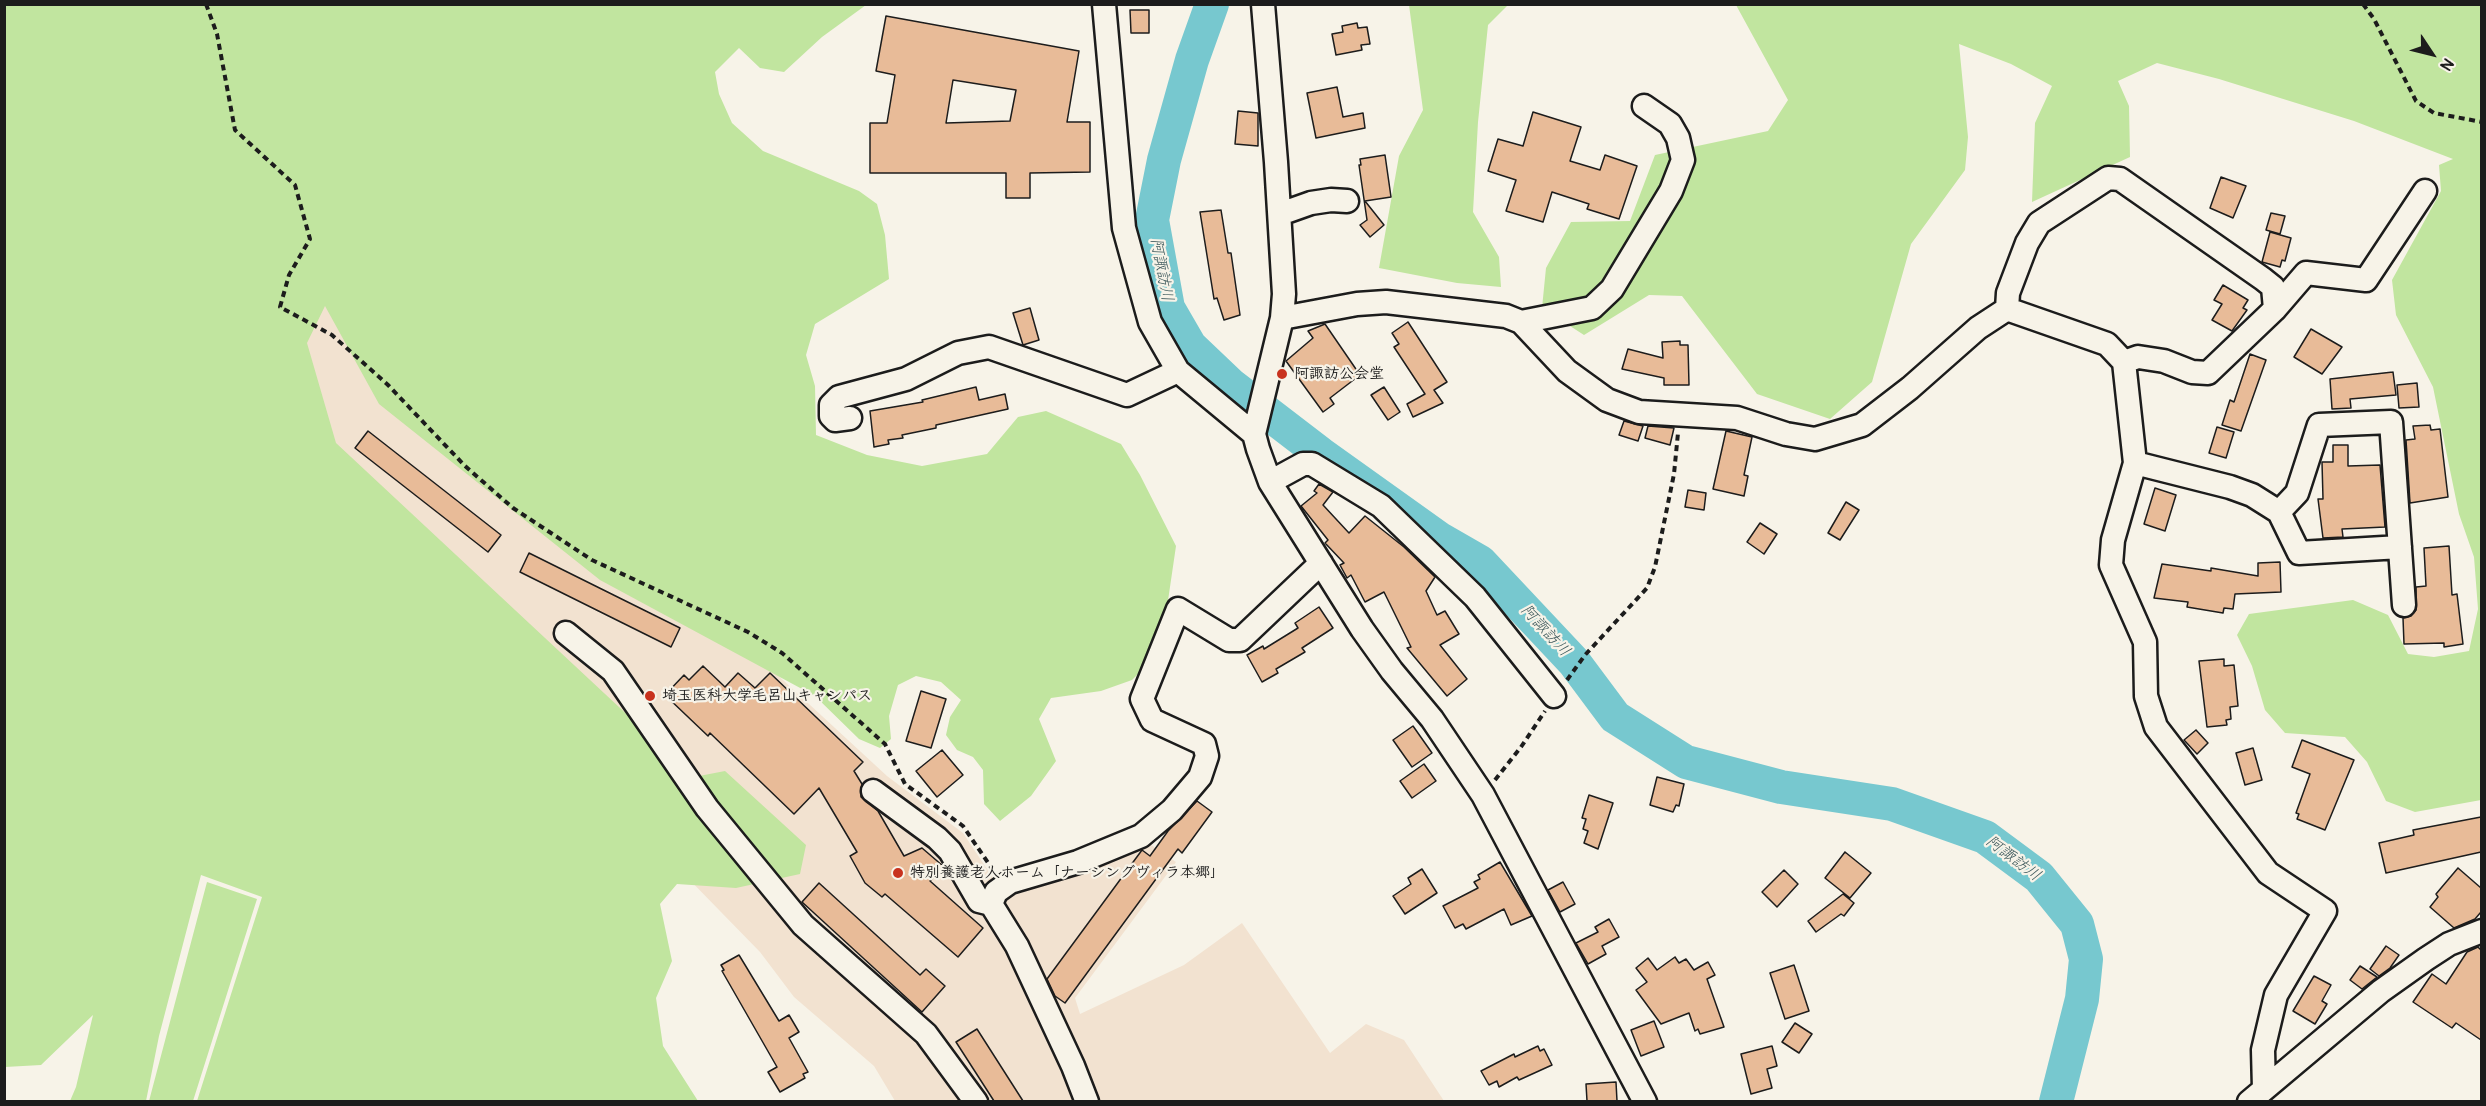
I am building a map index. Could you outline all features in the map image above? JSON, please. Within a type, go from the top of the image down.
[{"type":"street","points":[[1104,4],[1124,228],[1150,322],[1178,370],[1256,425]]},
{"type":"street","points":[[1263,4],[1280,214],[1282,318],[1256,425],[1270,482],[1362,629],[1392,671],[1432,719],[1483,795],[1645,1101]]},
{"type":"street","points":[[1521,322],[1592,308],[1612,289],[1671,191],[1683,160],[1678,138],[1670,124],[1644,106]]},
{"type":"street","points":[[1282,318],[1357,304],[1386,302],[1464,309],[1506,316],[1521,322],[1561,366],[1606,399],[1639,412],[1737,418],[1786,434],[1815,438],[1862,425],[1978,328],[2007,309],[2012,283],[2027,243],[2039,223],[2108,178],[2120,178],[2263,279],[2273,287],[2274,309]]},
{"type":"street","points":[[2124,362],[2138,357],[2146,358],[2164,361],[2192,372],[2208,373],[2274,309],[2307,273],[2366,280],[2425,191]]},
{"type":"street","points":[[1280,214],[1311,203],[1331,200],[1347,201]]},
{"type":"street","points":[[2007,309],[2107,344],[2124,362],[2135,463],[2113,540],[2111,565],[2145,642],[2146,696],[2156,727],[2268,873],[2325,911],[2276,995],[2263,1050],[2257,1095]]},
{"type":"street","points":[[850,418],[835,420],[831,416],[831,405],[839,397],[906,379],[958,353],[989,347],[1126,395],[1178,370]]},
{"type":"street","points":[[2279,512],[2297,493],[2319,425],[2391,422],[2404,605]]},
{"type":"street","points":[[2135,463],[2230,487],[2252,495],[2279,512],[2299,553],[2400,547]]},
{"type":"street","points":[[1270,482],[1303,464],[1312,464],[1381,506],[1475,597],[1554,696]]},
{"type":"street","points":[[873,791],[937,838],[951,852],[979,901],[997,896],[1010,882],[1078,862],[1141,836],[1172,810],[1200,777],[1208,756],[1204,744],[1152,720],[1142,699],[1174,615],[1179,609],[1229,640],[1240,640],[1321,563]]},
{"type":"street","points":[[566,633],[613,671],[707,808],[803,925],[926,1034],[976,1101]]},
{"type":"street","points":[[997,896],[1087,1101]]},
{"type":"street","points":[[2257,1095],[2381,991],[2449,944],[2481,931]]},
{"type":"path","points":[[206,4],[218,34],[235,130],[296,185],[310,239],[289,275],[280,307],[332,335],[388,385],[465,466],[513,508],[592,560],[748,632],[782,653],[885,744],[905,784],[963,826],[997,896]]},
{"type":"path","points":[[2363,4],[2374,19],[2416,101],[2434,112],[2481,122]]},
{"type":"path","points":[[1483,795],[1521,747],[1554,696],[1585,655],[1647,588],[1655,567],[1674,474],[1679,415]]},
{"type":"shaded area","name":"埼玉医科大学毛呂山キャンパス","points":[[263,249],[757,656],[887,776],[963,833],[1001,890],[1144,840],[1176,862],[1075,998],[1080,1014],[1184,965],[1242,923],[1330,1053],[1366,1024],[1404,1040],[1444,1101],[895,1101],[874,1066],[794,997],[760,952],[640,829],[397,613]]},
{"type":"green space","points":[[5,5],[866,5],[822,37],[784,72],[760,68],[739,48],[715,72],[719,94],[732,123],[763,151],[859,191],[877,204],[885,235],[889,279],[815,324],[806,355],[815,386],[816,435],[867,455],[922,466],[987,454],[1018,417],[1046,411],[1121,444],[1140,475],[1176,546],[1165,621],[1149,663],[1132,680],[1101,691],[1051,698],[1039,719],[1056,761],[1031,796],[1000,821],[984,804],[983,770],[973,757],[957,750],[946,735],[950,717],[961,700],[941,682],[916,676],[898,685],[889,716],[891,739],[880,748],[859,739],[815,696],[600,580],[379,404],[325,306],[307,343],[336,443],[694,777],[725,771],[806,845],[800,874],[736,888],[677,884],[660,904],[672,961],[656,998],[663,1046],[698,1101],[197,1101],[262,897],[201,875],[159,1036],[146,1101],[70,1101],[76,1087],[93,1015],[41,1065],[5,1067]]},
{"type":"green space","points":[[1409,5],[1508,5],[1488,25],[1478,122],[1473,212],[1499,257],[1501,287],[1457,283],[1379,268],[1399,156],[1423,110]]},
{"type":"green space","points":[[1736,5],[2481,5],[2481,800],[2415,812],[2386,801],[2367,762],[2345,737],[2285,733],[2265,710],[2252,666],[2237,635],[2249,614],[2353,600],[2388,615],[2408,654],[2434,657],[2469,651],[2478,609],[2474,557],[2459,514],[2433,387],[2396,315],[2392,280],[2441,191],[2439,165],[2453,159],[2354,121],[2219,79],[2157,63],[2118,81],[2129,106],[2130,157],[2032,202],[2035,123],[2052,86],[2011,64],[1959,44],[1968,137],[1965,170],[1911,244],[1872,382],[1830,419],[1757,394],[1682,296],[1649,295],[1584,335],[1542,308],[1546,268],[1571,222],[1630,221],[1655,155],[1768,131],[1788,100]]},
{"type":"green space","points":[[207,882],[257,899],[193,1101],[149,1101]]},
{"type":"building","points":[[1130,10],[1149,10],[1149,33],[1131,33]]},
{"type":"building","points":[[886,16],[1079,51],[1067,122],[1090,122],[1090,172],[1030,173],[1030,198],[1006,198],[1006,173],[870,173],[870,123],[887,123],[895,75],[876,71]],"holes":[[[953,80],[1016,90],[1010,121],[946,123]]]},
{"type":"building","points":[[1357,23],[1358,28],[1367,27],[1370,44],[1361,45],[1362,50],[1336,55],[1332,34],[1343,32],[1342,26]]},
{"type":"building","points":[[1337,87],[1343,117],[1363,113],[1365,128],[1316,138],[1307,93]]},
{"type":"building","points":[[1238,111],[1258,113],[1258,146],[1235,144]]},
{"type":"building","points":[[1533,112],[1581,127],[1570,161],[1600,170],[1605,155],[1637,166],[1619,219],[1587,209],[1589,204],[1552,192],[1543,222],[1506,211],[1516,180],[1488,171],[1498,139],[1523,146]]},
{"type":"building","points":[[1385,155],[1391,197],[1365,201],[1384,225],[1370,237],[1360,225],[1367,220],[1360,159]]},
{"type":"building","points":[[2221,177],[2246,186],[2233,218],[2210,208]]},
{"type":"building","points":[[1221,210],[1228,253],[1231,253],[1240,315],[1224,320],[1217,298],[1214,299],[1200,212]]},
{"type":"building","points":[[2271,213],[2285,216],[2280,234],[2266,230]]},
{"type":"building","points":[[2270,232],[2291,238],[2285,261],[2282,260],[2280,267],[2262,262]]},
{"type":"building","points":[[2223,285],[2248,300],[2243,308],[2247,310],[2232,331],[2212,320],[2222,304],[2214,300]]},
{"type":"building","points":[[1030,308],[1039,340],[1023,345],[1013,313]]},
{"type":"building","points":[[1408,322],[1447,382],[1434,390],[1443,403],[1413,417],[1407,404],[1425,394],[1394,347],[1399,344],[1392,333]]},
{"type":"building","points":[[1325,324],[1360,375],[1330,398],[1334,404],[1323,412],[1286,361],[1313,338],[1308,331]]},
{"type":"building","points":[[2311,329],[2342,347],[2322,374],[2294,357]]},
{"type":"building","points":[[1680,341],[1680,345],[1688,345],[1689,385],[1664,385],[1664,378],[1622,369],[1628,349],[1663,358],[1662,342]]},
{"type":"building","points":[[2250,354],[2266,360],[2241,431],[2222,425],[2230,400],[2234,402]]},
{"type":"building","points":[[2393,372],[2396,395],[2350,399],[2351,408],[2332,409],[2330,379]]},
{"type":"building","points":[[2417,383],[2419,407],[2399,408],[2397,385]]},
{"type":"building","points":[[976,387],[979,400],[1005,394],[1008,409],[936,425],[936,428],[902,435],[903,438],[888,440],[889,444],[874,447],[870,411],[923,402],[922,400]]},
{"type":"building","points":[[1384,387],[1400,412],[1388,420],[1371,395]]},
{"type":"building","points":[[1624,421],[1643,426],[1638,441],[1619,435]]},
{"type":"building","points":[[2430,425],[2431,430],[2440,429],[2448,497],[2410,503],[2406,440],[2415,439],[2413,426]]},
{"type":"building","points":[[1648,426],[1674,428],[1670,445],[1645,438]]},
{"type":"building","points":[[2217,427],[2234,432],[2226,458],[2209,453]]},
{"type":"building","points":[[368,431],[501,535],[488,552],[355,448]]},
{"type":"building","points":[[1726,431],[1752,437],[1744,475],[1748,476],[1744,496],[1713,489]]},
{"type":"building","points":[[2333,445],[2348,445],[2348,466],[2380,465],[2385,527],[2342,529],[2343,537],[2323,538],[2318,499],[2323,499],[2322,462],[2333,462]]},
{"type":"building","points":[[1319,484],[1333,492],[1323,505],[1349,533],[1365,516],[1404,547],[1435,577],[1426,591],[1437,615],[1445,611],[1459,634],[1440,645],[1467,679],[1447,696],[1407,648],[1411,647],[1384,592],[1365,602],[1351,575],[1347,578],[1340,565],[1344,563],[1325,543],[1328,540],[1301,506],[1317,493],[1314,491]]},
{"type":"building","points":[[2155,488],[2176,495],[2165,531],[2144,524]]},
{"type":"building","points":[[1688,490],[1706,493],[1704,510],[1685,507]]},
{"type":"building","points":[[1846,502],[1859,510],[1840,540],[1828,533]]},
{"type":"building","points":[[1760,523],[1777,534],[1764,554],[1747,542]]},
{"type":"building","points":[[2449,546],[2452,595],[2457,594],[2463,644],[2444,647],[2444,643],[2404,644],[2403,618],[2411,616],[2416,610],[2416,587],[2426,586],[2424,548]]},
{"type":"building","points":[[529,553],[680,628],[671,647],[520,572]]},
{"type":"building","points":[[2280,562],[2281,592],[2235,594],[2233,609],[2224,608],[2223,613],[2187,607],[2188,602],[2154,598],[2162,564],[2211,571],[2211,568],[2258,576],[2258,563]]},
{"type":"building","points":[[1319,607],[1333,628],[1302,648],[1305,652],[1276,669],[1278,673],[1262,682],[1247,655],[1263,646],[1264,649],[1298,628],[1295,623]]},
{"type":"building","points":[[2224,659],[2224,666],[2234,665],[2238,706],[2230,707],[2231,719],[2226,720],[2227,725],[2207,727],[2199,661]]},
{"type":"building","points":[[703,666],[725,687],[738,673],[755,688],[770,673],[863,762],[854,771],[862,784],[861,797],[878,811],[904,856],[922,848],[943,866],[930,881],[983,928],[958,957],[885,894],[882,897],[865,883],[850,856],[857,852],[819,788],[794,814],[710,733],[708,736],[665,695],[684,675],[689,680]]},
{"type":"building","points":[[921,691],[946,699],[931,748],[906,741]]},
{"type":"building","points":[[1413,726],[1432,753],[1412,767],[1393,740]]},
{"type":"building","points":[[2196,730],[2208,743],[2197,754],[2184,740]]},
{"type":"building","points":[[2302,740],[2354,760],[2325,830],[2297,819],[2299,814],[2296,813],[2310,774],[2292,767]]},
{"type":"building","points":[[2253,748],[2262,780],[2245,785],[2236,753]]},
{"type":"building","points":[[942,750],[963,775],[937,797],[916,771]]},
{"type":"building","points":[[1424,764],[1436,781],[1412,798],[1400,781]]},
{"type":"building","points":[[1657,777],[1684,784],[1679,806],[1676,805],[1673,812],[1650,805]]},
{"type":"building","points":[[1589,795],[1613,803],[1598,849],[1584,843],[1588,831],[1583,829],[1586,819],[1582,818]]},
{"type":"building","points":[[1197,801],[1212,812],[1182,853],[1178,849],[1065,1003],[1055,996],[1047,979],[1142,850],[1150,856],[1168,831]]},
{"type":"building","points":[[2481,817],[2481,852],[2386,873],[2379,843],[2414,835],[2413,830]]},
{"type":"building","points":[[1845,852],[1871,873],[1850,898],[1825,878]]},
{"type":"building","points":[[1500,862],[1532,916],[1511,925],[1504,909],[1466,929],[1463,924],[1455,928],[1443,906],[1478,888],[1474,882],[1480,879],[1478,875]]},
{"type":"building","points":[[2458,868],[2481,888],[2481,912],[2475,919],[2454,928],[2430,907],[2438,897],[2436,894]]},
{"type":"building","points":[[1422,869],[1437,893],[1405,914],[1393,896],[1411,884],[1408,878]]},
{"type":"building","points":[[1784,870],[1798,884],[1777,907],[1762,892]]},
{"type":"building","points":[[1563,882],[1575,904],[1560,912],[1548,890]]},
{"type":"building","points":[[819,883],[920,975],[926,969],[945,986],[922,1012],[802,902]]},
{"type":"building","points":[[1843,894],[1854,903],[1844,916],[1841,914],[1816,932],[1808,921]]},
{"type":"building","points":[[1609,919],[1619,937],[1602,946],[1606,954],[1588,964],[1576,943],[1598,932],[1595,927]]},
{"type":"building","points":[[2386,946],[2399,955],[2390,968],[2379,976],[2370,969]]},
{"type":"building","points":[[2478,947],[2481,950],[2481,1040],[2456,1023],[2452,1028],[2413,1002],[2432,974],[2446,984],[2467,952]]},
{"type":"building","points":[[739,955],[779,1021],[789,1015],[799,1032],[789,1038],[808,1072],[803,1074],[805,1078],[780,1092],[768,1072],[777,1067],[722,971],[724,970],[721,965]]},
{"type":"building","points":[[1675,957],[1679,963],[1686,959],[1694,970],[1708,962],[1715,975],[1707,979],[1724,1027],[1700,1034],[1698,1029],[1695,1031],[1689,1013],[1661,1024],[1636,990],[1647,982],[1636,968],[1648,958],[1657,970]]},
{"type":"building","points":[[1794,965],[1809,1011],[1785,1019],[1770,973]]},
{"type":"building","points":[[2360,966],[2377,977],[2362,989],[2350,980]]},
{"type":"building","points":[[2314,976],[2331,985],[2322,1001],[2327,1004],[2315,1024],[2293,1011]]},
{"type":"building","points":[[1654,1021],[1664,1047],[1641,1056],[1631,1030]]},
{"type":"building","points":[[1795,1023],[1812,1034],[1799,1053],[1782,1042]]},
{"type":"building","points":[[977,1029],[1023,1101],[994,1101],[956,1042]]},
{"type":"building","points":[[1538,1046],[1540,1051],[1544,1049],[1552,1065],[1519,1080],[1517,1077],[1499,1087],[1497,1081],[1489,1085],[1481,1071],[1514,1054],[1515,1057]]},
{"type":"building","points":[[1772,1046],[1777,1066],[1767,1069],[1772,1088],[1751,1094],[1741,1054]]},
{"type":"building","points":[[1616,1082],[1617,1101],[1587,1101],[1586,1084]]},
{"type":"waterway","name":"阿諏訪川","points":[[1212,4],[1192,60],[1164,160],[1152,220],[1168,308],[1190,346],[1231,385],[1321,454],[1440,539],[1480,562],[1574,662],[1615,717],[1686,762],[1781,787],[1892,804],[1985,837],[2039,877],[2077,924],[2086,959],[2082,999],[2056,1102]]},
{"type":"place","name":"阿諏訪公会堂","points":[[1282,374]]},
{"type":"place","name":"埼玉医科大学毛呂山キャンパス","points":[[650,696]]},
{"type":"place","name":"特別養護老人ホーム「ナーシングヴィラ本郷」","points":[[898,873]]}]
